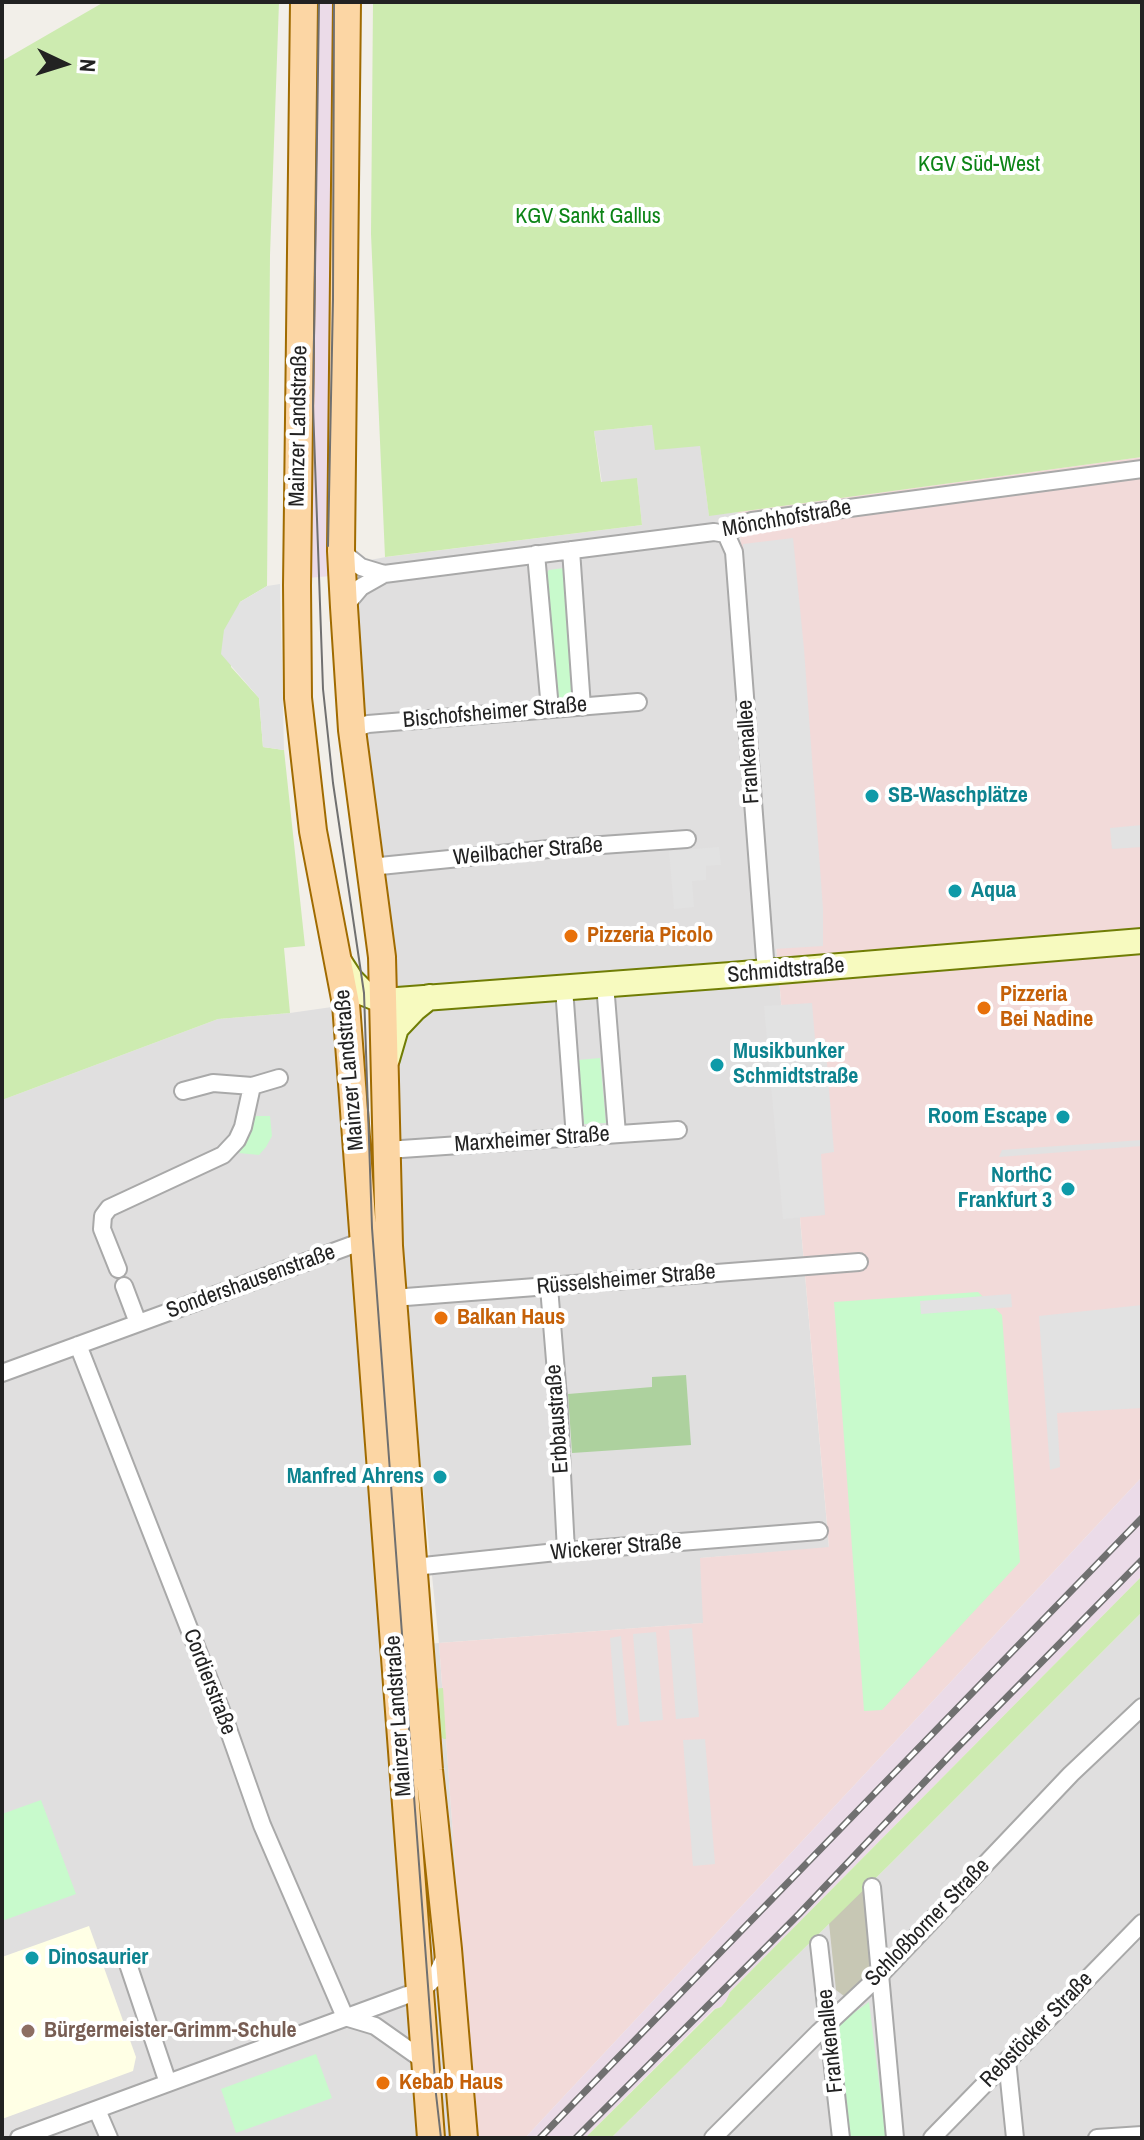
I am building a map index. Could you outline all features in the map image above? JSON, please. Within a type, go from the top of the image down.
[{"type":"main road","name":"Mainzer Landstraße","points":[[304,2],[298,698],[313,831],[346,1004],[431,2138]]},
{"type":"main road","name":"Mainzer Landstraße","points":[[347,2],[341,551],[344,607],[352,730],[380,935],[389,1246],[433,1817],[464,2138]]},
{"type":"main road","name":"Schmidtstraße","points":[[384,1001],[1142,941]]},
{"type":"main road","points":[[338,960],[364,993],[384,1001]]},
{"type":"main road","points":[[386,1065],[396,1028],[429,997]]},
{"type":"main road","points":[[350,1054],[358,1024],[371,1008],[384,1001]]},
{"type":"street","name":"Mönchhofstraße","points":[[344,607],[361,587],[384,574],[714,532],[726,534],[752,521],[1142,469]]},
{"type":"street","name":"Frankenallee","points":[[726,534],[734,552],[766,972]]},
{"type":"street","points":[[571,550],[582,707]]},
{"type":"street","points":[[341,551],[361,567],[384,574]]},
{"type":"street","points":[[536,554],[550,709]]},
{"type":"street","name":"Bischofsheimer Straße","points":[[352,730],[368,724],[638,702]]},
{"type":"street","name":"Weilbacher Straße","points":[[370,867],[687,839]]},
{"type":"street","points":[[605,984],[617,1134]]},
{"type":"street","points":[[564,988],[575,1138]]},
{"type":"street","points":[[183,1091],[213,1083],[252,1086],[279,1078]]},
{"type":"street","points":[[118,1269],[102,1229],[103,1216],[109,1208],[223,1155],[237,1140],[243,1127],[252,1086]]},
{"type":"street","name":"Marxheimer Straße","points":[[387,1150],[678,1130]]},
{"type":"street","name":"Sondershausenstraße","points":[[2,1373],[363,1241]]},
{"type":"street","name":"Rüsselsheimer Straße","points":[[393,1298],[859,1262]]},
{"type":"street","name":"Sondershausenstraße","points":[[124,1286],[138,1323]]},
{"type":"street","name":"Erbbaustraße","points":[[549,1287],[566,1551]]},
{"type":"street","name":"Cordierstraße","points":[[78,1345],[226,1723],[262,1825],[345,2017]]},
{"type":"street","name":"Wickerer Straße","points":[[414,1567],[566,1551],[819,1531]]},
{"type":"street","name":"Schloßborner Straße","points":[[713,2138],[880,1975],[1071,1774],[1142,1707]]},
{"type":"street","points":[[872,1887],[895,2138]]},
{"type":"street","name":"Rebstöcker Straße","points":[[932,2138],[1142,1923]]},
{"type":"street","name":"Frankenallee","points":[[819,1944],[841,2138]]},
{"type":"street","points":[[19,2138],[420,1992],[435,1978],[448,1949]]},
{"type":"street","points":[[126,1958],[168,2083]]},
{"type":"street","points":[[420,1992],[436,1997],[454,2011]]},
{"type":"street","points":[[345,2017],[375,2026],[426,2062]]},
{"type":"street","points":[[1007,2060],[1015,2138]]},
{"type":"street","points":[[97,2110],[109,2138]]},
{"type":"street","points":[[1097,2138],[1142,2135]]},
{"type":"shaded area","points":[[316,2],[340,2],[331,576],[307,578]]},
{"type":"shaded area","points":[[652,425],[700,445],[709,515],[738,512],[829,1548],[701,1558],[704,1623],[439,1643],[415,1411],[396,1137],[397,977],[343,565],[642,525],[637,479],[602,483],[594,431]]},
{"type":"shaded area","points":[[1142,457],[1142,1477],[525,2138],[475,2138],[439,1643],[703,1623],[700,1558],[829,1547],[738,512]]},
{"type":"shaded area","points":[[793,538],[804,649],[823,946],[774,949],[743,544]]},
{"type":"shaded area","points":[[280,584],[284,750],[263,747],[259,698],[221,654],[224,630],[240,602],[267,586]]},
{"type":"shaded area","points":[[1142,825],[1142,847],[1112,849],[1110,828]]},
{"type":"shaded area","points":[[719,847],[721,865],[706,866],[706,880],[692,881],[694,907],[674,909],[669,851]]},
{"type":"shaded area","points":[[812,1003],[815,1039],[825,1039],[834,1152],[821,1154],[825,1215],[783,1219],[764,1006]]},
{"type":"shaded area","points":[[339,1006],[388,1647],[439,1643],[475,2138],[2,2138],[2,1100],[218,1019]]},
{"type":"shaded area","points":[[1142,1140],[1142,1146],[999,1157],[1002,1150]]},
{"type":"shaded area","points":[[1011,1294],[1012,1307],[921,1314],[920,1301]]},
{"type":"shaded area","points":[[1142,1305],[1142,1408],[1057,1413],[1060,1467],[1050,1470],[1039,1316]]},
{"type":"shaded area","points":[[1142,1477],[1142,1576],[730,1992],[721,2007],[714,2009],[585,2138],[525,2138]]},
{"type":"shaded area","points":[[1142,1612],[1142,2138],[611,2138],[888,1866]]},
{"type":"shaded area","points":[[692,1628],[699,1717],[676,1719],[669,1630]]},
{"type":"shaded area","points":[[656,1632],[663,1720],[640,1722],[633,1634]]},
{"type":"shaded area","points":[[621,1636],[629,1725],[617,1726],[610,1638]]},
{"type":"shaded area","points":[[705,1739],[715,1864],[693,1866],[683,1740]]},
{"type":"shaded area","points":[[863,1888],[871,1964],[869,1972],[844,1996],[836,1990],[829,1923]]},
{"type":"shaded area","points":[[89,1926],[136,2057],[133,2071],[2,2119],[2,1957]]},
{"type":"green space","points":[[104,2],[279,2],[270,255],[267,586],[240,602],[231,667],[259,698],[263,747],[284,750],[305,946],[284,948],[290,1013],[218,1019],[2,1100],[2,61]]},
{"type":"green space","name":"KGV Sankt Gallus","points":[[373,2],[1142,2],[1142,457],[709,516],[700,446],[655,450],[652,425],[594,431],[601,482],[637,478],[642,525],[385,557],[371,234]]},
{"type":"green space","points":[[564,568],[569,574],[577,689],[572,697],[559,698],[553,693],[544,576],[549,570]]},
{"type":"green space","points":[[600,1058],[606,1123],[584,1124],[578,1060]]},
{"type":"green space","points":[[255,1116],[270,1116],[272,1136],[259,1155],[239,1153],[247,1139]]},
{"type":"green space","points":[[978,1292],[1002,1315],[1020,1562],[882,1710],[864,1711],[834,1302]]},
{"type":"green space","points":[[686,1375],[691,1445],[572,1453],[568,1394],[652,1387],[652,1377]]},
{"type":"green space","points":[[1142,1576],[1142,1612],[611,2138],[585,2138],[715,2009],[721,2007],[730,1992]]},
{"type":"green space","points":[[443,1688],[446,1739],[437,1735],[430,1689]]},
{"type":"green space","points":[[41,1800],[76,1894],[2,1921],[2,1814]]},
{"type":"green space","points":[[869,2002],[886,2138],[850,2138],[837,2025]]},
{"type":"green space","points":[[316,2054],[332,2098],[236,2133],[221,2089]]},
{"type":"tram line","points":[[319,2],[313,406],[323,689],[333,783],[364,993],[372,1228],[441,2138]]},
{"type":"tram line","points":[[328,546],[334,2]]},
{"type":"railway","points":[[540,2138],[1142,1518]]},
{"type":"railway","points":[[576,2138],[799,1914],[1142,1560]]},
{"type":"place","name":"SB-Waschplätze","points":[[872,796]]},
{"type":"place","name":"Aqua","points":[[955,891]]},
{"type":"place","name":"Pizzeria Picolo","points":[[571,936]]},
{"type":"place","name":"Pizzeria Bei Nadine","points":[[984,1008]]},
{"type":"place","name":"Musikbunker Schmidtstraße","points":[[717,1065]]},
{"type":"place","name":"Room Escape","points":[[1063,1117]]},
{"type":"place","name":"NorthC Frankfurt 3","points":[[1068,1189]]},
{"type":"place","name":"Balkan Haus","points":[[441,1318]]},
{"type":"place","name":"Manfred Ahrens","points":[[440,1477]]},
{"type":"place","name":"Dinosaurier","points":[[32,1958]]},
{"type":"place","name":"Bürgermeister-Grimm-Schule","points":[[28,2031]]},
{"type":"place","name":"Kebab Haus","points":[[383,2083]]},
{"type":"park label","name":"KGV Süd-West","points":[[979,165]]}]
